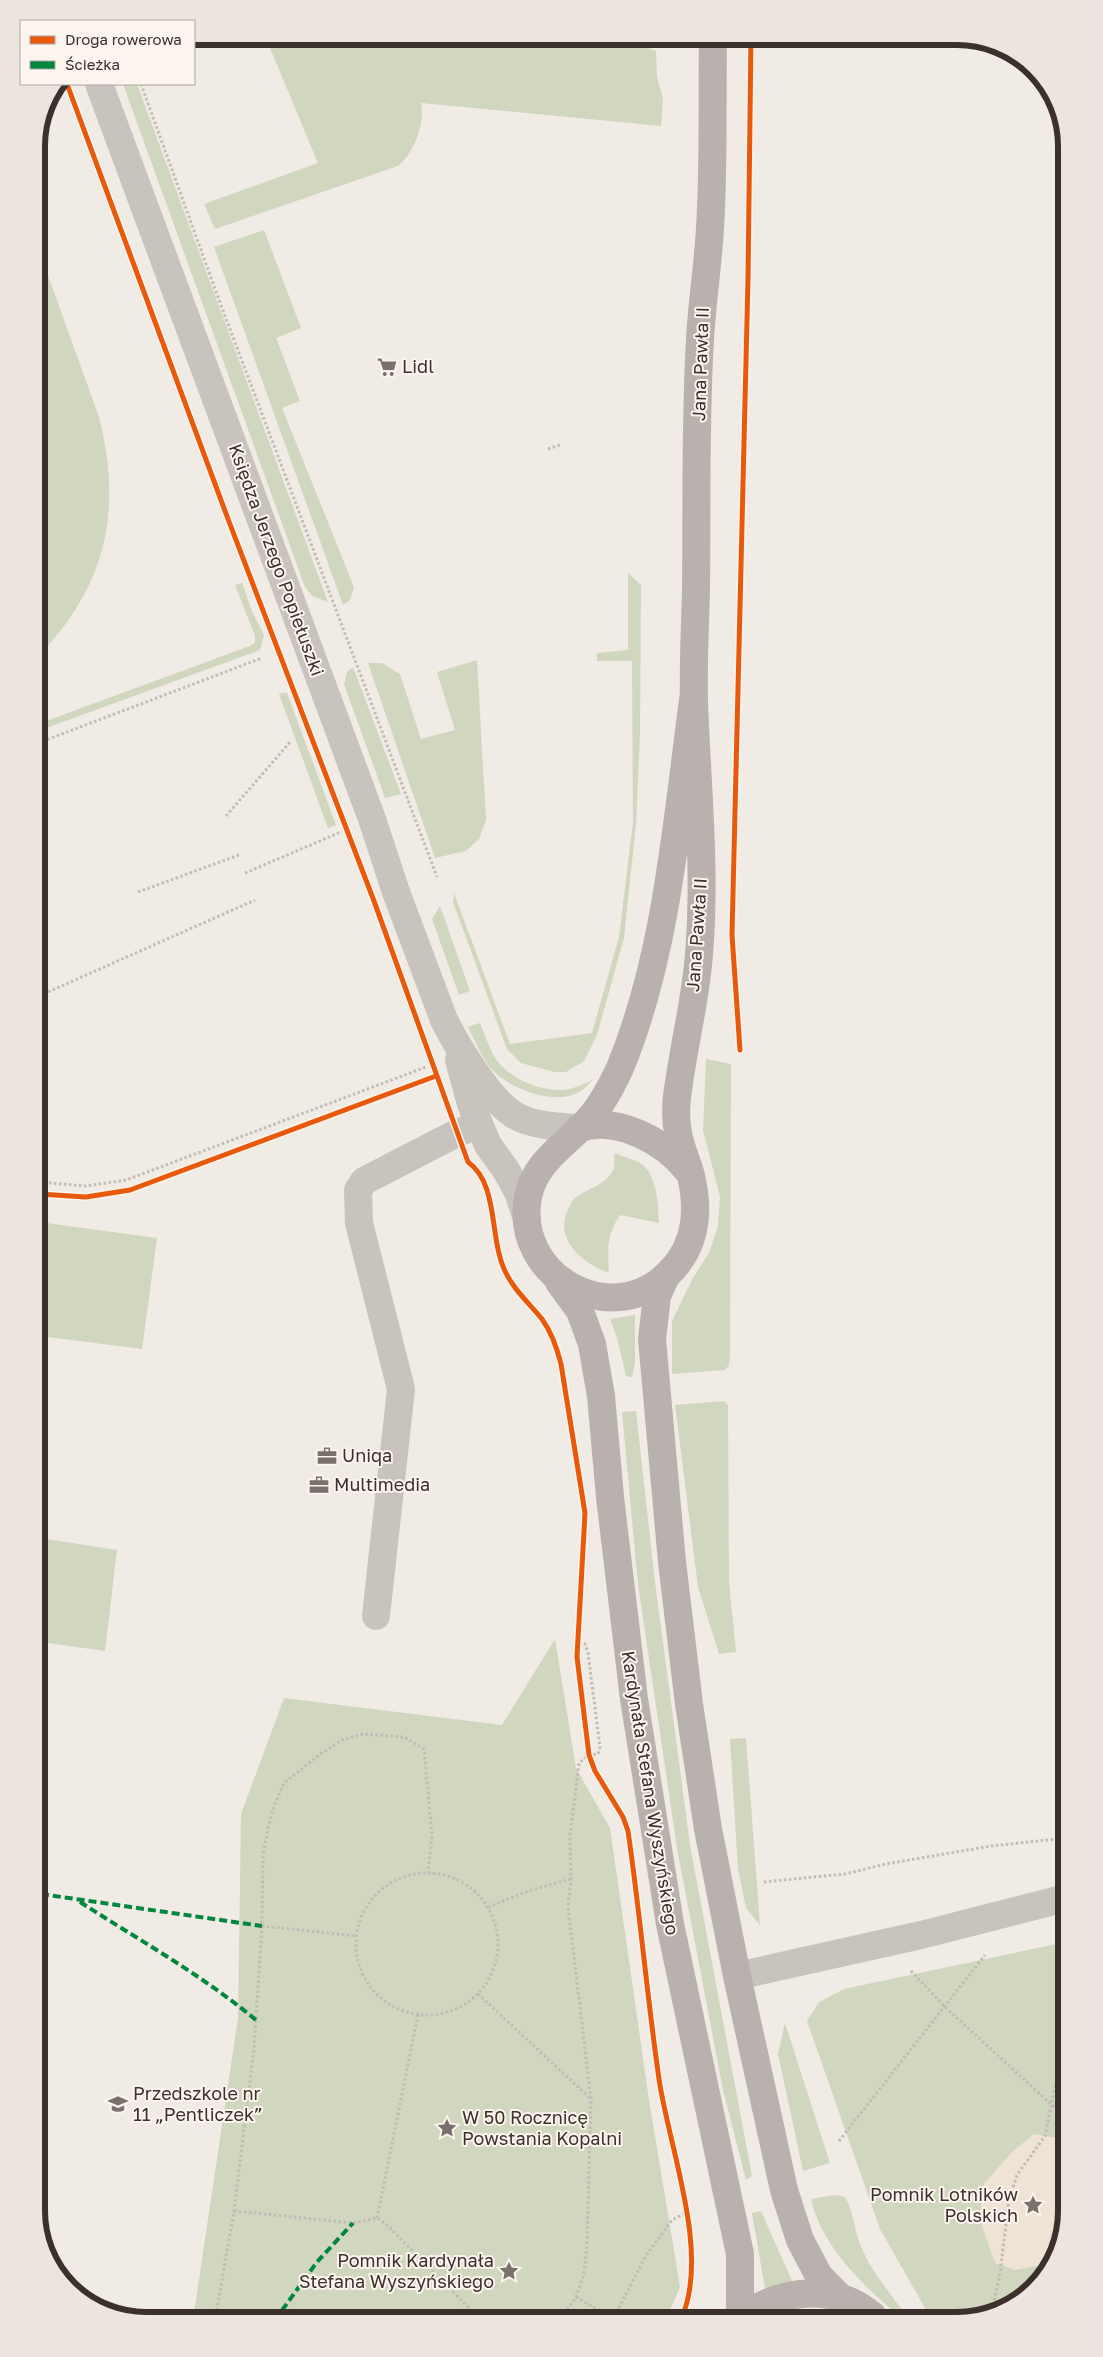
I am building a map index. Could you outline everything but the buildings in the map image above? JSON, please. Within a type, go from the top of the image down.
[{"type":"main road","name":"Jana Pawła II","points":[[691,1175],[678,1134],[677,1112],[678,1088],[699,958],[701,913],[694,693],[700,340],[710,226],[714,45]]},
{"type":"main road","name":"Jana Pawła II","points":[[579,1128],[590,1118],[618,1071],[637,1018],[658,937],[694,693]]},
{"type":"main road","points":[[600,1126],[642,1134],[661,1144],[677,1157],[691,1175],[696,1218],[692,1239],[683,1258],[665,1278],[653,1287],[632,1295],[612,1298],[584,1293],[571,1288],[554,1275],[540,1259],[531,1240],[527,1219],[528,1197],[535,1177],[546,1159],[579,1128],[600,1126]]},
{"type":"main road","name":"Kardynała Stefana Wyszyńskiego","points":[[554,1275],[580,1311],[592,1344],[601,1396],[610,1497],[634,1700],[670,1924],[740,2254],[741,2312]]},
{"type":"main road","points":[[665,1278],[656,1296],[652,1339],[672,1562],[689,1704],[708,1829],[737,1976],[784,2190],[800,2240],[819,2276],[841,2298],[866,2312]]},
{"type":"main road","points":[[748,2312],[761,2304],[783,2296],[806,2293],[841,2298]]},
{"type":"street","name":"Księdza Jerzego Popiełuszki","points":[[98,85],[369,810],[396,892],[452,1037],[471,1104],[488,1145],[518,1192],[527,1219]]},
{"type":"street","name":"Księdza Jerzego Popiełuszki","points":[[452,1037],[486,1086],[506,1110],[518,1118],[535,1123],[579,1128]]},
{"type":"street","points":[[376,1616],[401,1389],[359,1223],[358,1190],[364,1181],[452,1134],[479,1124]]},
{"type":"street","points":[[737,1976],[921,1934],[1058,1900]]},
{"type":"path","points":[[141,85],[222,308],[437,877]]},
{"type":"path","points":[[548,449],[560,445]]},
{"type":"path","points":[[45,740],[262,658]]},
{"type":"path","points":[[226,816],[291,741]]},
{"type":"path","points":[[245,873],[347,830]]},
{"type":"path","points":[[138,892],[239,855]]},
{"type":"path","points":[[45,993],[254,900]]},
{"type":"path","points":[[45,1183],[86,1186],[126,1180],[431,1065]]},
{"type":"path","points":[[566,2312],[576,2297],[584,2274],[591,2099],[568,1907],[571,1879],[570,1836],[579,1763],[589,1755],[598,1754],[600,1747],[588,1653],[585,1644],[577,1641]]},
{"type":"path","points":[[216,2312],[234,2210],[254,2048],[262,1926],[263,1856],[268,1828],[284,1783],[319,1755],[342,1740],[364,1734],[404,1737],[424,1749],[432,1835],[428,1872]]},
{"type":"path","points":[[764,1882],[845,1874],[895,1862],[991,1846],[1058,1839]]},
{"type":"path","points":[[428,1872],[462,1882],[481,1897],[488,1907],[496,1926],[498,1947],[494,1967],[478,1994],[457,2009],[431,2015],[418,2015],[397,2009],[371,1988],[358,1964],[355,1948],[356,1936],[363,1911],[380,1890],[408,1875],[428,1872]]},
{"type":"path","points":[[488,1907],[531,1890],[571,1879]]},
{"type":"path","points":[[262,1926],[356,1936]]},
{"type":"path","points":[[839,2141],[985,1955]]},
{"type":"path","points":[[909,1968],[944,2006],[1058,2110]]},
{"type":"path","points":[[478,1994],[591,2099]]},
{"type":"path","points":[[377,2218],[418,2015]]},
{"type":"path","points":[[993,2305],[1000,2273],[1009,2199],[1017,2176],[1045,2136],[1058,2073]]},
{"type":"path","points":[[234,2210],[353,2223],[377,2218],[386,2224],[472,2312]]},
{"type":"path","points":[[615,2312],[647,2254],[672,2220],[686,2213]]},
{"type":"path","points":[[576,2297],[603,2312]]},
{"type":"green space","points":[[269,45],[640,45],[656,51],[657,77],[663,99],[661,126],[421,103],[420,129],[417,138],[409,154],[398,166],[215,229],[204,204],[318,163]]},
{"type":"green space","points":[[123,85],[137,85],[328,602],[312,596],[305,587]]},
{"type":"green space","points":[[264,230],[301,328],[276,338],[300,401],[282,408],[354,587],[350,600],[343,605],[214,247]]},
{"type":"green space","points":[[45,267],[99,417],[106,451],[109,484],[108,516],[103,546],[94,575],[80,603],[61,630],[45,648]]},
{"type":"green space","points":[[628,573],[641,585],[640,735],[636,824],[624,938],[597,1035],[584,1061],[566,1072],[554,1072],[521,1063],[507,1049],[453,902],[454,893],[510,1044],[592,1033],[619,937],[633,822],[632,661],[597,661],[597,653],[628,650]]},
{"type":"green space","points":[[242,583],[252,611],[264,635],[260,650],[45,728],[45,721],[250,646],[255,642],[255,636],[235,585]]},
{"type":"green space","points":[[477,660],[486,820],[479,839],[466,851],[435,858],[368,663],[382,663],[400,674],[421,739],[455,730],[437,672]]},
{"type":"green space","points":[[353,667],[401,794],[385,798],[344,684],[347,672]]},
{"type":"green space","points":[[287,693],[336,825],[328,828],[279,694]]},
{"type":"green space","points":[[440,906],[470,991],[459,995],[432,919]]},
{"type":"green space","points":[[480,1023],[498,1062],[511,1074],[526,1082],[543,1088],[565,1090],[594,1079],[581,1091],[569,1096],[543,1096],[517,1087],[495,1073],[482,1056],[468,1027]]},
{"type":"green space","points":[[706,1059],[731,1064],[730,1357],[729,1365],[725,1370],[672,1374],[672,1321],[693,1278],[709,1253],[718,1226],[720,1197],[703,1130]]},
{"type":"green space","points":[[615,1153],[638,1162],[649,1172],[655,1186],[659,1223],[620,1215],[615,1222],[610,1236],[608,1249],[609,1273],[599,1269],[580,1256],[572,1248],[564,1229],[565,1219],[574,1199],[602,1182],[611,1174],[614,1168]]},
{"type":"green space","points":[[45,1223],[157,1238],[142,1349],[45,1337]]},
{"type":"green space","points":[[635,1315],[635,1364],[632,1377],[626,1376],[617,1338],[610,1319]]},
{"type":"green space","points":[[724,1401],[728,1405],[729,1582],[736,1652],[719,1654],[698,1587],[675,1405]]},
{"type":"green space","points":[[636,1411],[655,1582],[690,1845],[752,2176],[746,2180],[723,2090],[677,1848],[638,1584],[622,1412]]},
{"type":"green space","points":[[45,1539],[117,1550],[105,1651],[45,1643]]},
{"type":"green space","points":[[555,1639],[576,1768],[610,1828],[649,2100],[680,2287],[669,2312],[194,2312],[238,2018],[241,1814],[284,1698],[502,1725]]},
{"type":"green space","points":[[746,1738],[760,1925],[746,1908],[738,1869],[730,1739]]},
{"type":"green space","points":[[1058,1944],[1058,2217],[1056,2230],[1053,2243],[1037,2272],[1023,2287],[1002,2302],[983,2309],[970,2311],[927,2312],[880,2229],[807,2021],[819,2002],[844,1989]]},
{"type":"green space","points":[[785,2023],[830,2163],[803,2171],[778,2054]]},
{"type":"green space","points":[[835,2195],[845,2197],[863,2252],[880,2280],[904,2312],[893,2312],[846,2265],[824,2234],[811,2199]]},
{"type":"green space","points":[[761,2211],[793,2283],[765,2289],[752,2213]]},
{"type":"shaded area","points":[[1034,2134],[1058,2140],[1058,2217],[1053,2243],[1041,2265],[1015,2270],[995,2263],[982,2226],[981,2204],[984,2184],[1012,2152]]},
{"type":"marked path","points":[[45,1895],[262,1926]]},
{"type":"marked path","points":[[80,1902],[170,1958],[256,2020]]},
{"type":"marked path","points":[[281,2312],[317,2262],[353,2223]]},
{"type":"cycle path","points":[[740,1050],[732,935],[748,279],[751,45]]},
{"type":"cycle path","points":[[67,85],[228,519],[374,901],[468,1162],[478,1172],[485,1184],[500,1258],[505,1271],[517,1290],[546,1324],[554,1341],[561,1364],[585,1513],[577,1657],[589,1755],[595,1771],[623,1817],[628,1831],[659,2079],[690,2231],[692,2262],[689,2291],[683,2312]]},
{"type":"cycle path","points":[[45,1194],[86,1197],[130,1190],[436,1076]]},
{"type":"place","name":"Lidl","points":[[387,367]]},
{"type":"place","name":"Uniqa","points":[[327,1456]]},
{"type":"place","name":"Multimedia","points":[[319,1485]]},
{"type":"place","name":"Przedszkole nr 11 „Pentliczek”","points":[[118,2104]]},
{"type":"place","name":"W 50 Rocznicę Powstania Kopalni","points":[[447,2128]]},
{"type":"place","name":"Pomnik Lotników Polskich","points":[[1033,2205]]},
{"type":"place","name":"Pomnik Kardynała Stefana Wyszyńskiego","points":[[509,2271]]}]
